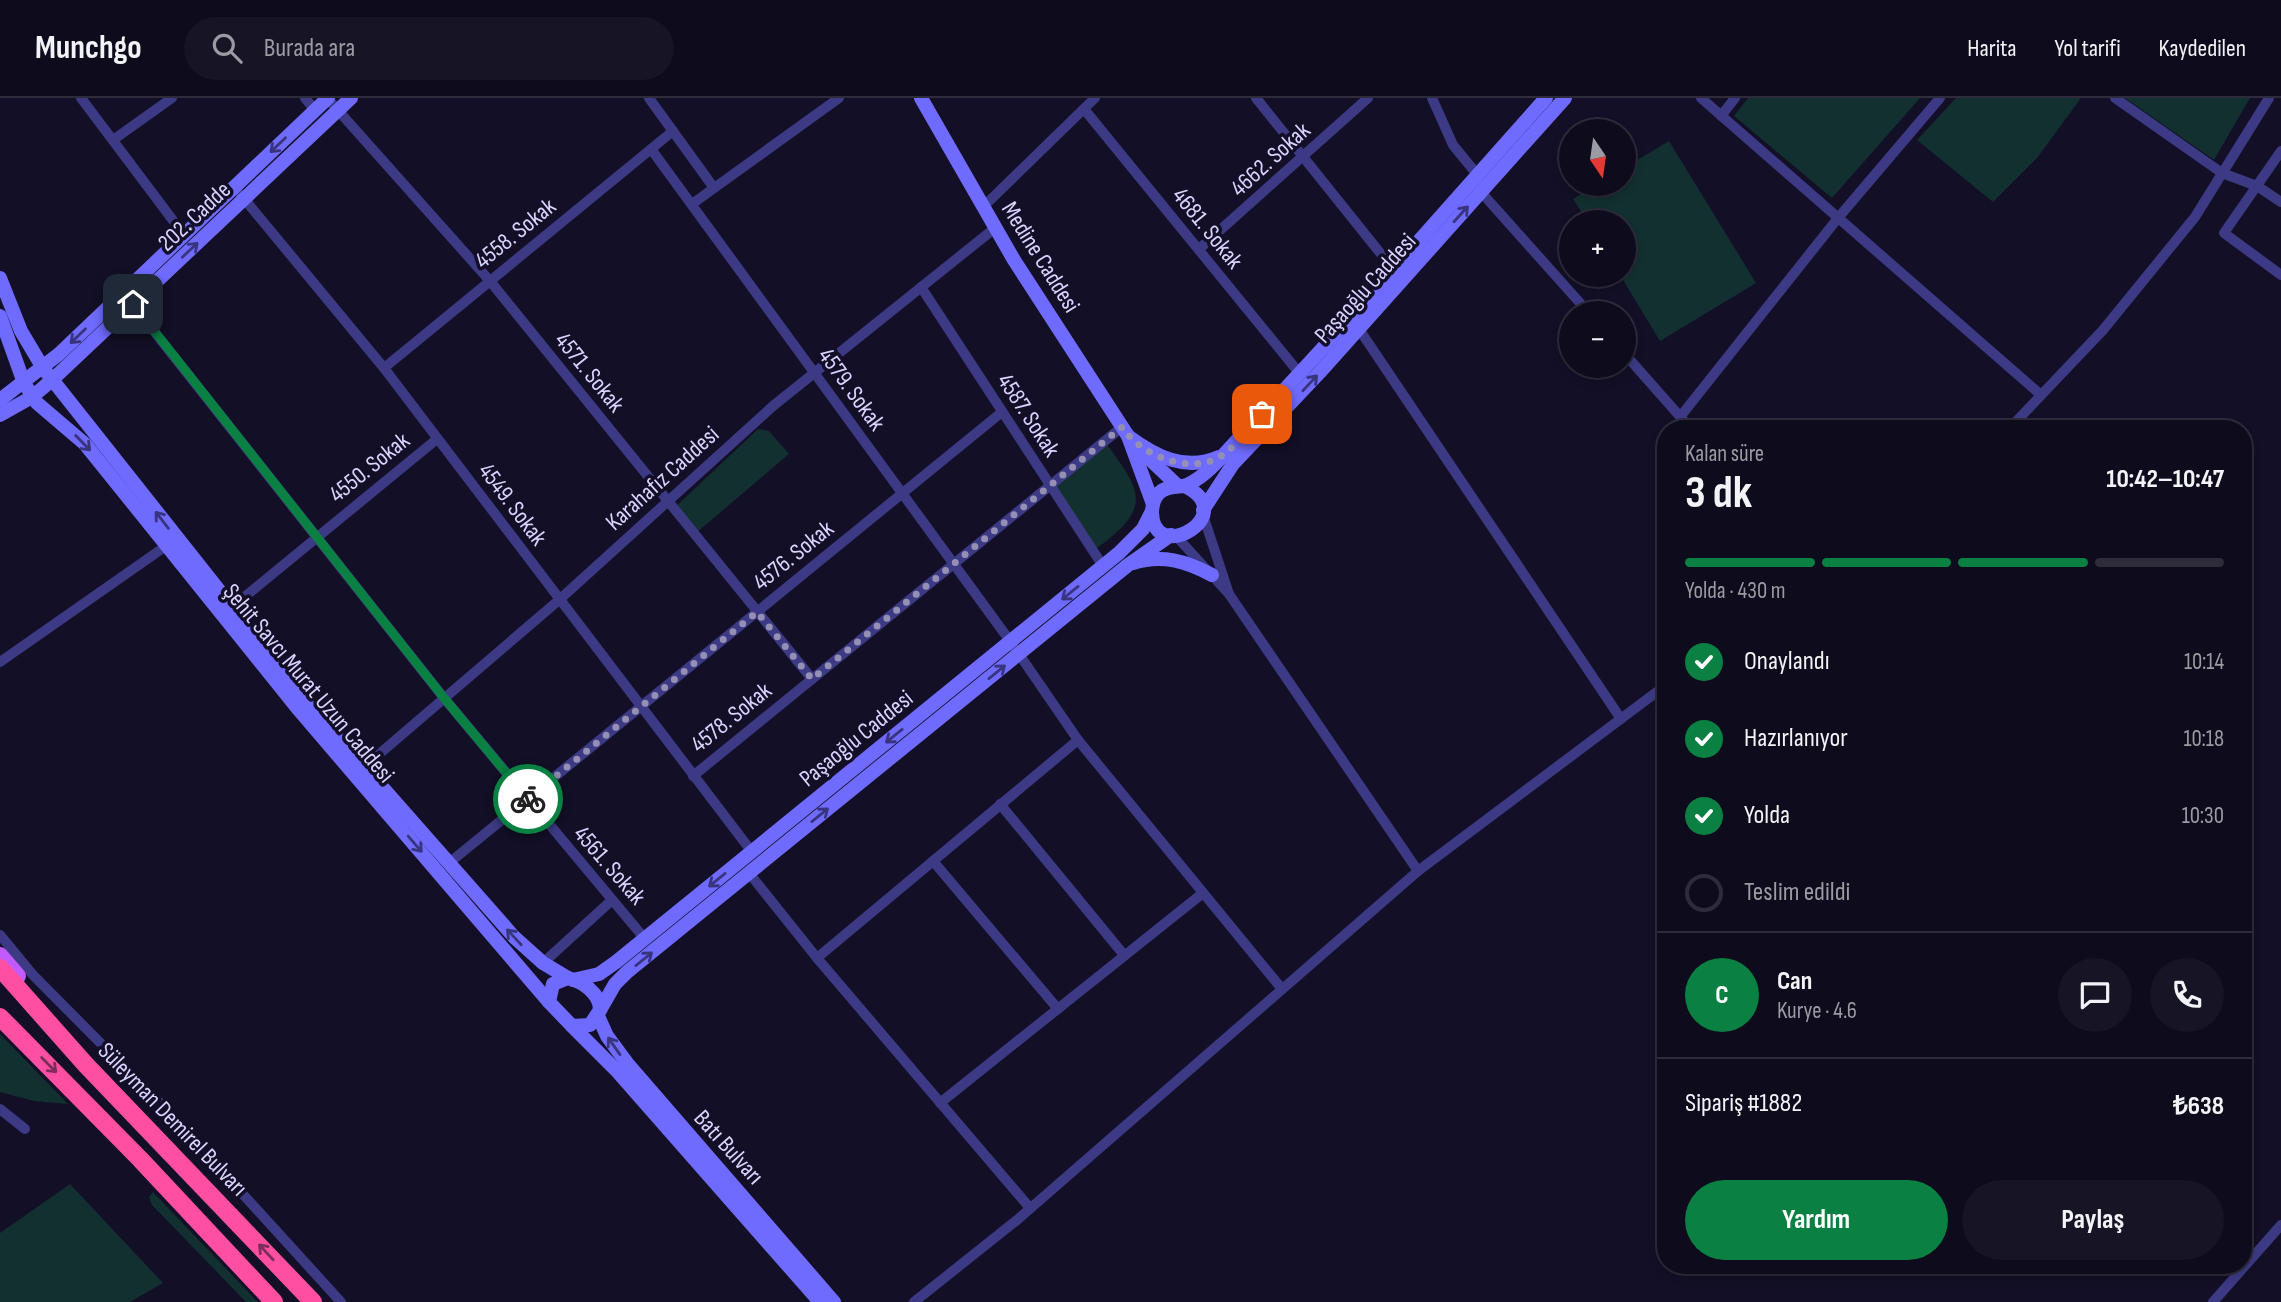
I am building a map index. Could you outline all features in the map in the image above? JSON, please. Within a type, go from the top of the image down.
[{"type":"highway","name":"Süleyman Demirel Bulvarı","points":[[0,968],[313,1302]]},
{"type":"highway","points":[[0,1017],[129,1147],[274,1302]]},
{"type":"main road","points":[[0,955],[139,1119]]},
{"type":"street","points":[[81,98],[184,235]]},
{"type":"street","points":[[113,140],[172,98]]},
{"type":"street","points":[[305,98],[315,110]]},
{"type":"street","name":"202. Cadde","points":[[0,415],[32,397],[52,380],[184,235],[327,98]]},
{"type":"street","name":"4571. Sokak","points":[[327,98],[490,281],[666,502],[812,679]]},
{"type":"street","name":"202. Cadde","points":[[0,400],[128,298],[244,199],[351,98]]},
{"type":"street","points":[[649,98],[714,188]]},
{"type":"street","points":[[692,204],[839,98]]},
{"type":"street","name":"Medine Caddesi","points":[[921,98],[995,228],[1125,431],[1153,507]]},
{"type":"street","points":[[983,207],[1095,98]]},
{"type":"street","points":[[1256,98],[1394,270]]},
{"type":"street","name":"4662. Sokak","points":[[1199,249],[1304,158],[1368,98]]},
{"type":"street","points":[[1432,98],[1453,145],[1578,301]]},
{"type":"street","name":"Paşaoğlu Caddesi","points":[[1203,512],[1233,464],[1359,329],[1482,184],[1545,98]]},
{"type":"street","name":"Paşaoğlu Caddesi","points":[[1181,486],[1205,472],[1224,454],[1394,270],[1565,98]]},
{"type":"street","points":[[1701,98],[2041,394]]},
{"type":"street","points":[[1721,116],[1735,98]]},
{"type":"street","points":[[1680,417],[1838,218],[1940,98]]},
{"type":"street","points":[[2115,98],[2222,173],[2257,186],[2281,202]]},
{"type":"street","points":[[2017,420],[2112,320],[2195,217],[2269,98]]},
{"type":"street","name":"4681. Sokak","points":[[1084,109],[1300,374]]},
{"type":"street","name":"4558. Sokak","points":[[384,368],[673,131]]},
{"type":"street","name":"4579. Sokak","points":[[651,149],[954,564],[1077,740],[1282,989]]},
{"type":"street","points":[[2281,151],[2224,233],[2281,275]]},
{"type":"street","name":"4549. Sokak","points":[[233,188],[384,368],[752,852]]},
{"type":"street","name":"Karahafız Caddesi","points":[[364,767],[559,600],[814,372],[995,228]]},
{"type":"street","name":"Şehit Savcı Murat Uzun Caddesi","points":[[0,278],[20,331],[43,368],[230,608],[364,767],[514,937],[543,963],[571,979]]},
{"type":"street","name":"4587. Sokak","points":[[921,288],[1103,566]]},
{"type":"street","name":"4561. Sokak","points":[[128,298],[526,800],[645,939]]},
{"type":"street","name":"Şehit Savcı Murat Uzun Caddesi","points":[[0,316],[24,383],[32,397],[85,444],[299,710],[549,1002]]},
{"type":"street","points":[[1359,329],[1621,719]]},
{"type":"street","points":[[1636,368],[1683,420]]},
{"type":"street","name":"4576. Sokak","points":[[449,863],[1002,412]]},
{"type":"street","points":[[1125,431],[1154,453],[1187,464],[1202,463],[1224,454]]},
{"type":"street","name":"Medine Caddesi","points":[[1125,431],[1181,486]]},
{"type":"street","name":"4578. Sokak","points":[[693,775],[1050,485],[1125,431]]},
{"type":"street","name":"4550. Sokak","points":[[230,608],[437,439]]},
{"type":"street","points":[[1229,594],[1198,496],[1181,486],[1160,493],[1153,507],[1159,529],[1173,536],[1229,594],[1418,871]]},
{"type":"street","name":"Paşaoğlu Caddesi","points":[[599,1013],[621,978],[1014,648],[1134,538],[1153,507]]},
{"type":"street","points":[[1173,536],[1189,534],[1196,528],[1203,512]]},
{"type":"street","name":"Paşaoğlu Caddesi","points":[[571,979],[591,977],[608,968],[1014,648],[1128,565],[1173,536]]},
{"type":"street","points":[[0,661],[166,545]]},
{"type":"street","points":[[1128,565],[1170,559],[1191,564],[1212,575]]},
{"type":"street","points":[[914,1302],[1030,1208],[1418,871],[1657,692]]},
{"type":"street","points":[[817,958],[1077,740]]},
{"type":"street","points":[[1000,804],[1124,956]]},
{"type":"street","points":[[933,861],[1058,1009]]},
{"type":"street","points":[[749,873],[817,958],[1030,1208]]},
{"type":"street","points":[[940,1103],[1203,893]]},
{"type":"street","points":[[543,963],[612,900]]},
{"type":"street","points":[[0,934],[33,975],[159,1102],[341,1302]]},
{"type":"street","points":[[571,979],[594,993],[599,1013],[584,1027],[572,1026],[549,1002],[552,985],[571,979]]},
{"type":"street","name":"Batı Bulvarı","points":[[599,1013],[607,1036],[627,1063],[834,1302]]},
{"type":"street","name":"Batı Bulvarı","points":[[572,1026],[625,1079],[820,1302]]},
{"type":"street","points":[[0,1110],[25,1129]]},
{"type":"street","points":[[2252,1258],[2281,1225]]},
{"type":"street","points":[[2213,1302],[2238,1274]]},
{"type":"green space","points":[[1748,98],[1920,98],[1832,198],[1734,116]]},
{"type":"green space","points":[[1956,98],[2081,98],[2037,158],[1993,202],[1917,140]]},
{"type":"green space","points":[[2125,98],[2250,98],[2214,160]]},
{"type":"green space","points":[[1669,141],[1756,283],[1660,341],[1627,287],[1636,287],[1636,210],[1580,210],[1573,199],[1578,196],[1636,196],[1636,161]]},
{"type":"green space","points":[[758,429],[769,431],[789,454],[696,533],[672,510]]},
{"type":"green space","points":[[1105,442],[1127,474],[1136,498],[1134,510],[1127,521],[1097,548],[1055,485]]},
{"type":"green space","points":[[0,1034],[68,1104],[34,1101],[0,1092]]},
{"type":"green space","points":[[70,1184],[163,1283],[130,1302],[0,1302],[0,1233]]},
{"type":"green space","points":[[153,1192],[258,1302],[246,1302],[152,1205],[149,1197]]},
{"type":"way so far","points":[[528,799],[757,612],[812,679],[1122,427],[1128,436],[1154,453],[1175,461],[1195,464],[1224,454],[1262,414]]},
{"type":"route","points":[[133,304],[444,698],[526,800],[528,799]]}]
